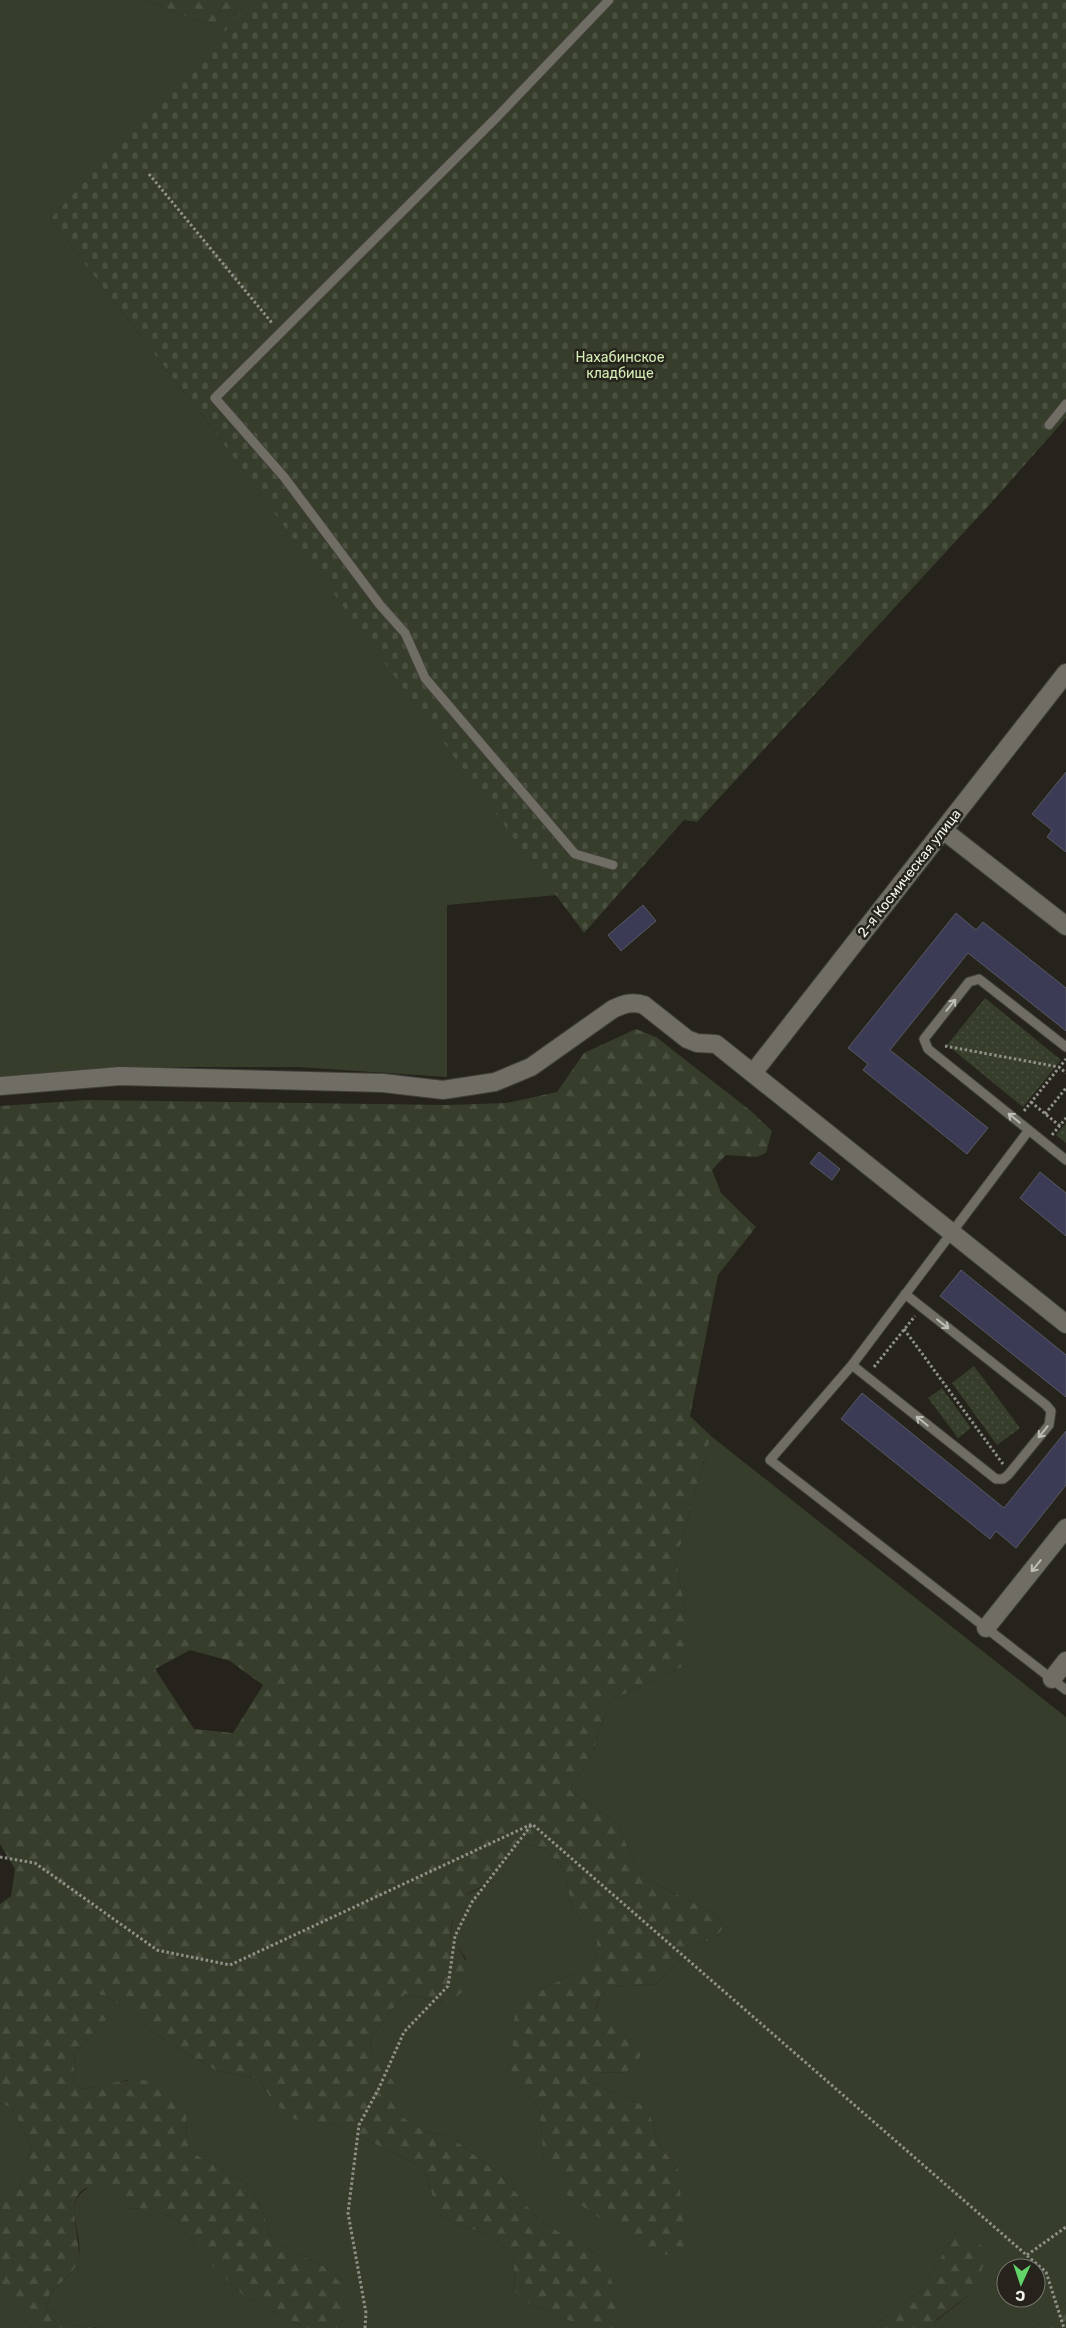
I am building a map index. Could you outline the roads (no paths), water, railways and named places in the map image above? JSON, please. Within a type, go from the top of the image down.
[{"type":"street","name":"2-я Космическая улица","points":[[753,1073],[1066,673]]},
{"type":"street","points":[[943,830],[1066,926]]},
{"type":"street","points":[[0,1086],[120,1076],[382,1084],[443,1090],[495,1082],[531,1067],[613,1009],[627,1003],[636,1002],[644,1005],[687,1039],[698,1043],[716,1044],[1066,1324]]},
{"type":"street","points":[[986,1628],[1066,1528]]},
{"type":"street","points":[[1052,1679],[1066,1661]]},
{"type":"lane","points":[[609,0],[490,124],[215,398],[284,477],[380,605],[405,633],[425,678],[575,854],[613,865]]},
{"type":"lane","points":[[1049,425],[1066,404]]},
{"type":"lane","points":[[1066,1047],[979,979],[969,982],[927,1034],[925,1042],[928,1049],[1066,1160]]},
{"type":"lane","points":[[1029,1130],[852,1365],[770,1460],[1066,1690]]},
{"type":"lane","points":[[852,1365],[990,1475],[1003,1479],[1049,1425],[1051,1411],[905,1294]]},
{"type":"park label","name":"Нахабинское кладбище","points":[[620,366]]}]
